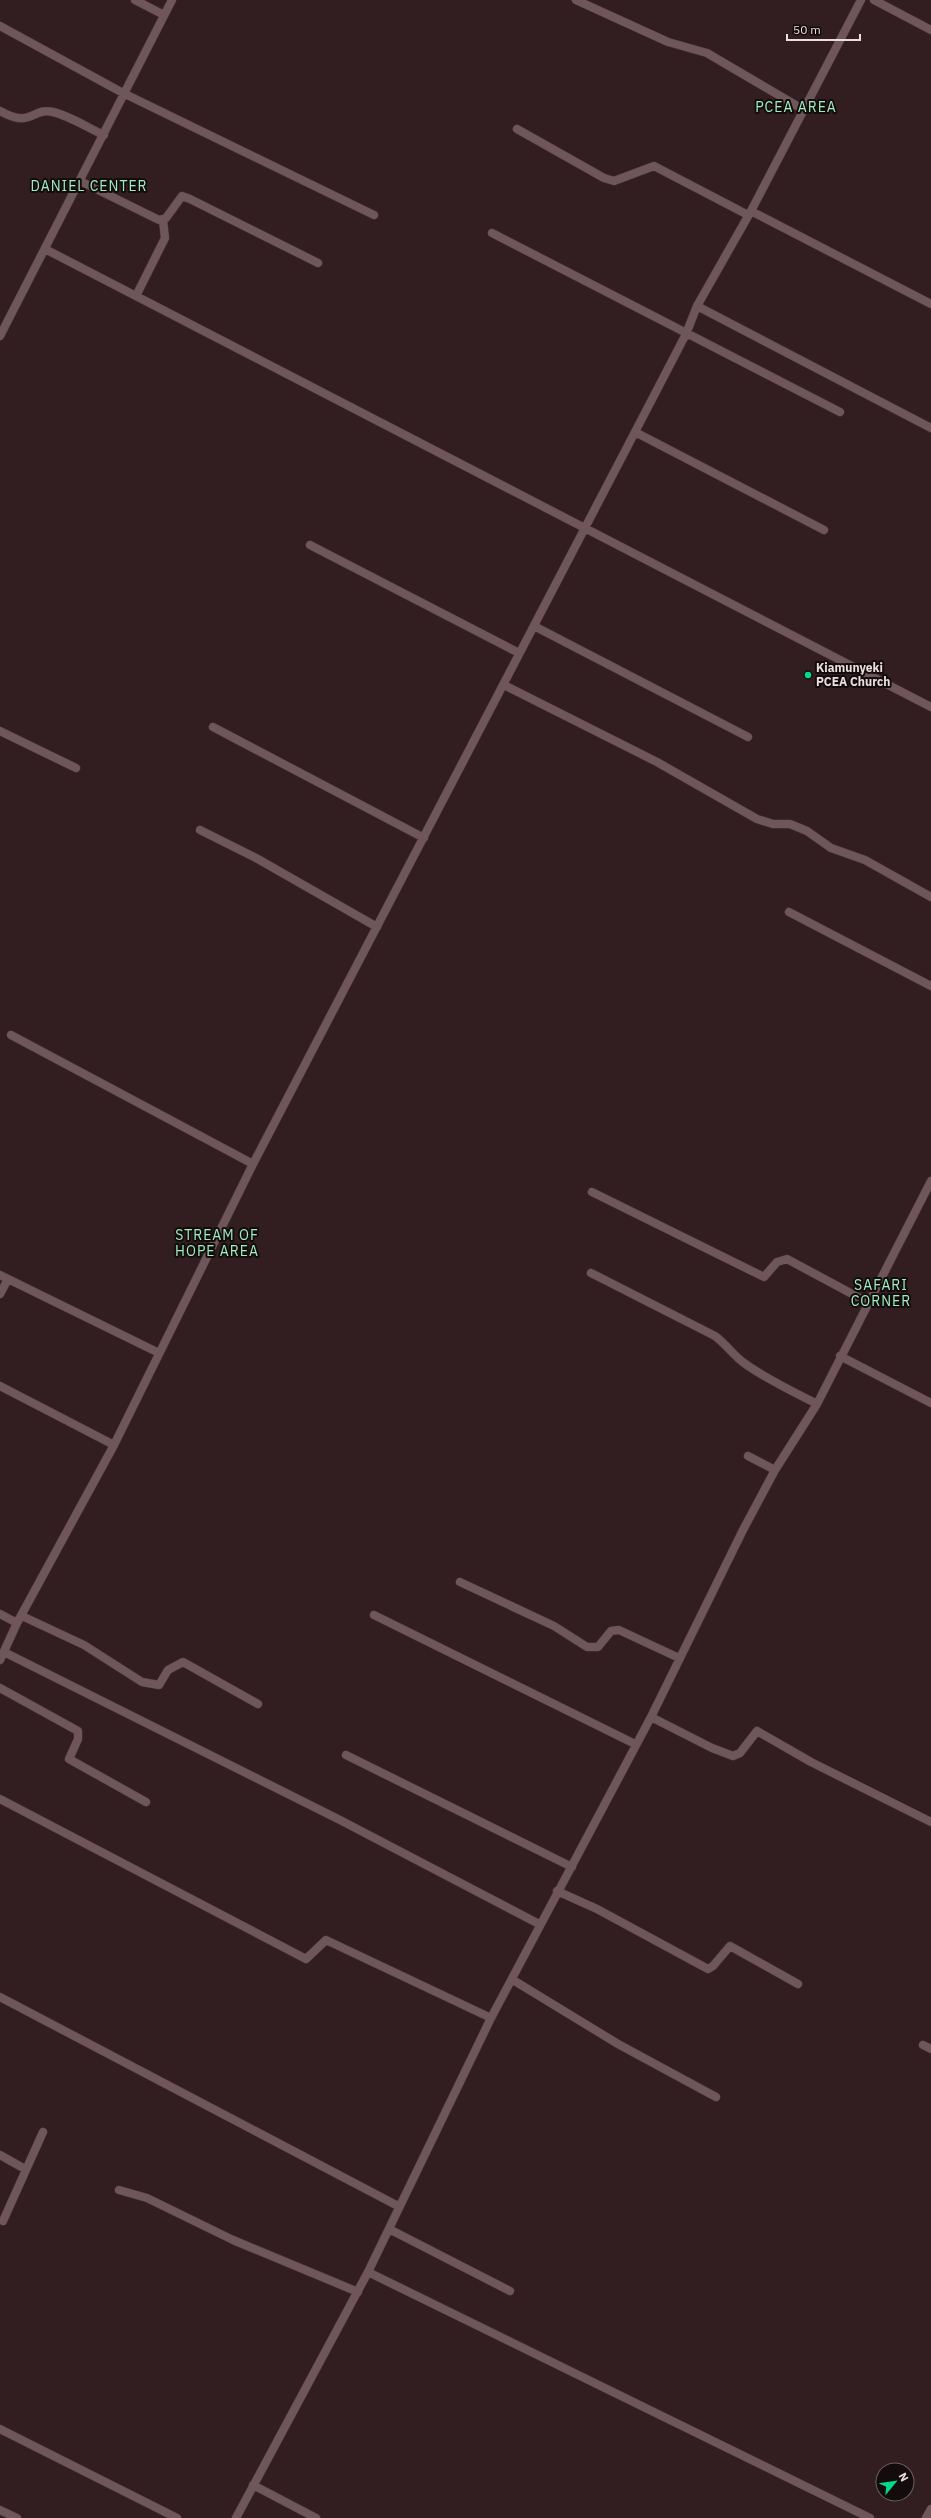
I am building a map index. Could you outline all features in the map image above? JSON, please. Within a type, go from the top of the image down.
[{"type":"street","points":[[135,0],[164,15]]},
{"type":"street","points":[[0,336],[104,135],[123,93],[172,0]]},
{"type":"street","points":[[576,0],[668,42],[707,53],[804,110]]},
{"type":"street","points":[[0,1660],[16,1623],[22,1616],[114,1445],[158,1353],[253,1164],[686,334],[697,306],[750,213],[861,0]]},
{"type":"street","points":[[874,0],[931,30]]},
{"type":"street","points":[[0,26],[123,93],[374,215]]},
{"type":"street","points":[[0,111],[13,118],[22,119],[39,113],[52,112],[104,135]]},
{"type":"street","points":[[517,129],[604,178],[614,181],[654,166],[931,304]]},
{"type":"street","points":[[80,181],[163,220]]},
{"type":"street","points":[[163,220],[179,204],[182,196],[318,263]]},
{"type":"street","points":[[136,296],[165,238],[163,220]]},
{"type":"street","points":[[492,233],[840,412]]},
{"type":"street","points":[[45,250],[931,707]]},
{"type":"street","points":[[697,306],[931,428]]},
{"type":"street","points":[[635,432],[824,530]]},
{"type":"street","points":[[310,545],[519,653]]},
{"type":"street","points":[[534,626],[748,737]]},
{"type":"street","points":[[504,685],[657,762],[757,819],[773,824],[790,824],[807,831],[831,848],[865,860],[931,897]]},
{"type":"street","points":[[213,727],[424,838]]},
{"type":"street","points":[[0,731],[76,768]]},
{"type":"street","points":[[200,830],[256,858],[377,927]]},
{"type":"street","points":[[789,912],[931,986]]},
{"type":"street","points":[[11,1035],[253,1164]]},
{"type":"street","points":[[236,2518],[358,2292],[389,2229],[398,2206],[491,2018],[513,1980],[539,1924],[572,1867],[651,1716],[775,1470],[816,1404],[931,1181]]},
{"type":"street","points":[[592,1192],[764,1277],[777,1262],[787,1259],[869,1303]]},
{"type":"street","points":[[591,1273],[715,1336],[724,1343],[733,1355],[762,1375],[816,1404]]},
{"type":"street","points":[[0,1294],[4,1277],[158,1353]]},
{"type":"street","points":[[840,1356],[931,1403]]},
{"type":"street","points":[[0,1386],[114,1445]]},
{"type":"street","points":[[748,1456],[775,1470]]},
{"type":"street","points":[[460,1582],[554,1626],[587,1647],[598,1647],[612,1631],[619,1630],[679,1658]]},
{"type":"street","points":[[0,1614],[16,1623]]},
{"type":"street","points":[[374,1615],[635,1744]]},
{"type":"street","points":[[22,1616],[84,1645],[142,1682],[159,1685],[168,1670],[183,1662],[258,1704]]},
{"type":"street","points":[[4,1652],[539,1924]]},
{"type":"street","points":[[0,1688],[78,1731],[78,1740],[69,1759],[146,1802]]},
{"type":"street","points":[[651,1716],[712,1748],[733,1756],[740,1753],[757,1731],[812,1762],[931,1822]]},
{"type":"street","points":[[346,1755],[572,1867]]},
{"type":"street","points":[[0,1799],[306,1959],[326,1940],[491,2018]]},
{"type":"street","points":[[557,1891],[597,1909],[708,1968],[713,1966],[730,1946],[798,1984]]},
{"type":"street","points":[[513,1980],[618,2044],[716,2097]]},
{"type":"street","points":[[0,1997],[398,2206]]},
{"type":"street","points":[[923,2045],[931,2049]]},
{"type":"street","points":[[3,2221],[25,2168],[43,2132]]},
{"type":"street","points":[[0,2155],[25,2168]]},
{"type":"street","points":[[119,2190],[147,2198],[226,2236],[358,2292]]},
{"type":"street","points":[[389,2229],[510,2291]]},
{"type":"street","points":[[368,2272],[870,2518]]},
{"type":"street","points":[[0,2429],[177,2518]]},
{"type":"street","points":[[253,2485],[316,2518]]},
{"type":"street","points":[[926,2518],[931,2509]]},
{"type":"street","points":[[0,2510],[17,2518]]},
{"type":"place","name":"Kiamunyeki PCEA Church","points":[[808,675]]},
{"type":"district","name":"PCEA AREA","points":[[796,107]]},
{"type":"district","name":"DANIEL CENTER","points":[[89,186]]},
{"type":"district","name":"STREAM OF HOPE AREA","points":[[217,1244]]},
{"type":"district","name":"SAFARI CORNER","points":[[881,1294]]}]
